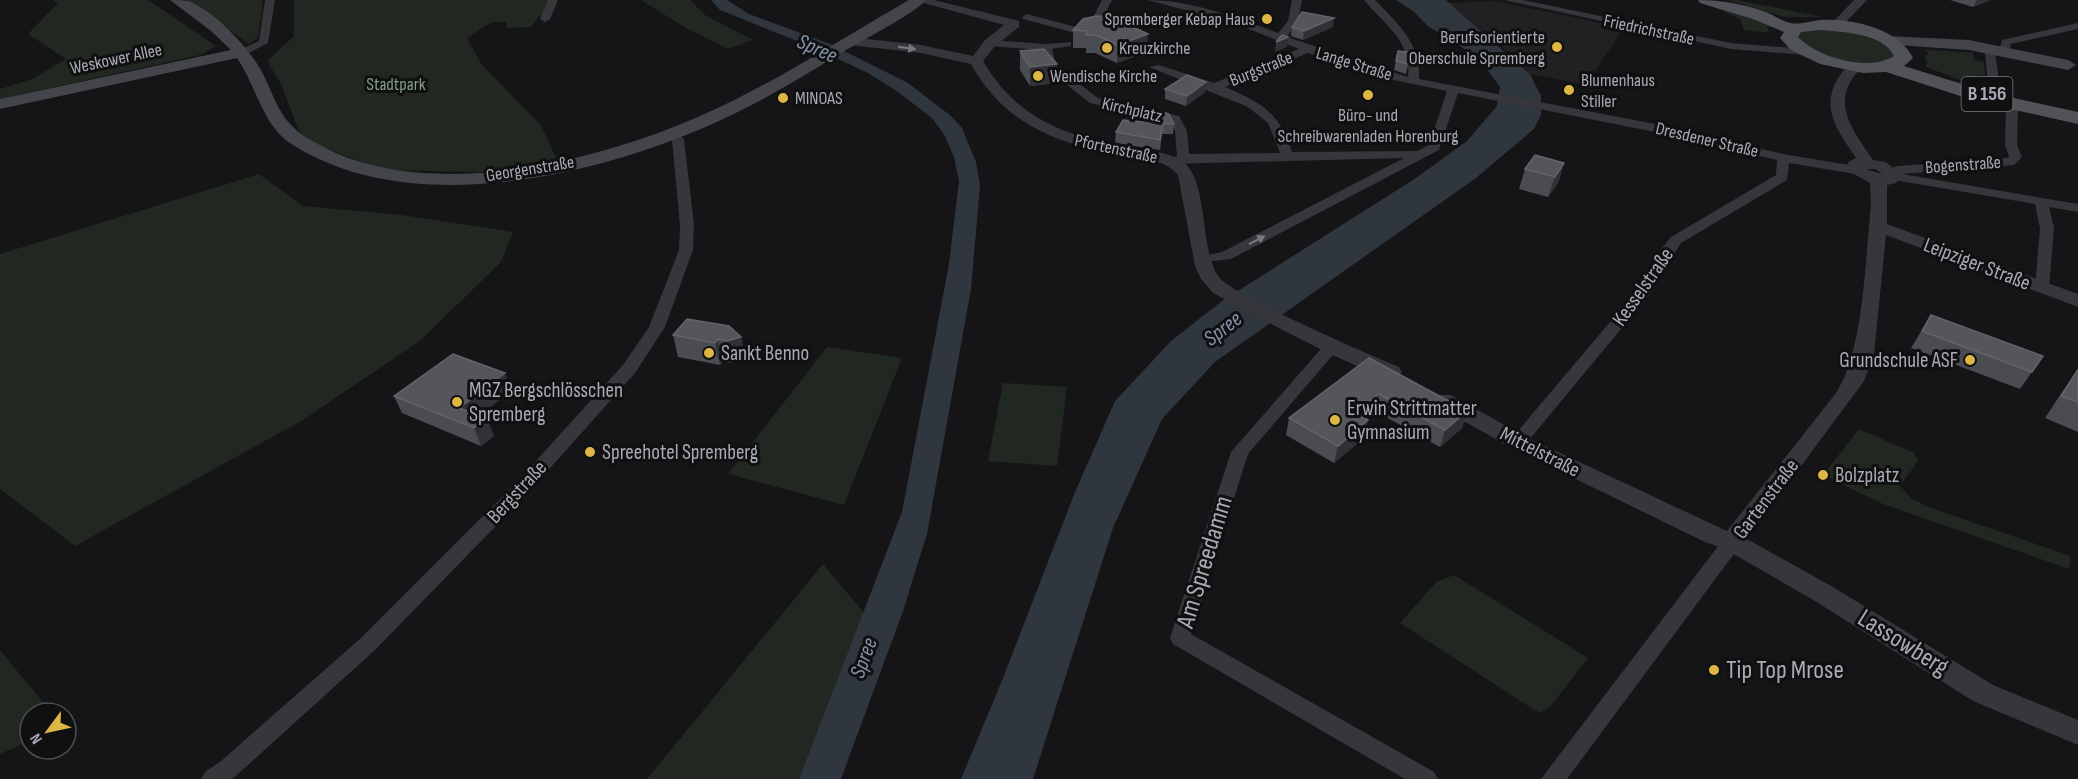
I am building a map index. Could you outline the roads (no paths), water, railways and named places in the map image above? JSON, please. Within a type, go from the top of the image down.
[{"type":"main road","name":"Georgenstraße","points":[[177,0],[201,16],[241,53],[280,123],[297,140],[375,173],[418,179],[472,178],[541,169],[579,162],[673,134],[811,65],[919,0]]},
{"type":"main road","points":[[1706,0],[1774,20],[1797,32],[1806,52],[1827,60],[1857,66],[1894,55],[1940,47],[1997,51],[2073,65]]},
{"type":"main road","points":[[1721,0],[1797,32],[1835,26],[1860,30],[1894,55]]},
{"type":"main road","name":"Weskower Allee","points":[[0,104],[241,53]]},
{"type":"main road","name":"B 156","points":[[1894,55],[1921,72],[2003,100],[2078,116]]},
{"type":"street","points":[[241,53],[263,43],[266,36],[270,0]]},
{"type":"street","points":[[545,19],[553,0]]},
{"type":"street","points":[[919,0],[1014,24]]},
{"type":"street","points":[[846,43],[921,50],[976,61],[990,43],[1029,14],[1088,29],[1107,0]]},
{"type":"street","name":"Lange Straße","points":[[1153,0],[1220,15],[1376,72],[1560,110]]},
{"type":"street","points":[[1281,37],[1293,21],[1297,0]]},
{"type":"street","points":[[1368,0],[1411,45],[1417,64],[1413,81]]},
{"type":"street","name":"Friedrichstraße","points":[[1509,0],[1542,3],[1719,44],[1806,52]]},
{"type":"street","points":[[1835,26],[1848,7],[1862,0]]},
{"type":"street","points":[[1848,7],[1860,30]]},
{"type":"street","points":[[2003,100],[1997,51],[2006,42],[2078,26]]},
{"type":"street","name":"Friedrichstraße","points":[[1759,48],[1797,32]]},
{"type":"street","points":[[990,43],[1046,47],[1067,44]]},
{"type":"street","name":"Kirchplatz","points":[[1046,47],[1051,68],[1094,101],[1174,119],[1181,131],[1178,160]]},
{"type":"street","name":"Burgstraße","points":[[1215,87],[1308,49]]},
{"type":"street","points":[[1827,60],[1836,69],[1841,82],[1838,114],[1877,172]]},
{"type":"street","name":"Pfortenstraße","points":[[976,61],[999,97],[1033,124],[1087,144],[1178,160],[1417,154]]},
{"type":"street","points":[[1841,82],[1848,71],[1857,66]]},
{"type":"street","points":[[1155,67],[1215,87],[1269,117],[1274,121],[1287,156]]},
{"type":"street","points":[[1178,160],[1186,174],[1203,260],[1226,256],[1417,154],[1435,147],[1453,89]]},
{"type":"street","name":"Bogenstraße","points":[[1877,172],[2010,162],[2016,157],[2011,145],[2003,100]]},
{"type":"street","name":"Dresdener Straße","points":[[1560,110],[1650,127],[1783,158],[1877,172],[2078,208]]},
{"type":"street","name":"Bergstraße","points":[[213,779],[230,768],[368,644],[521,489],[629,369],[657,327],[686,250],[687,225],[678,139],[673,134]]},
{"type":"street","name":"Kesselstraße","points":[[1518,442],[1645,291],[1666,252],[1676,240],[1782,177],[1783,158]]},
{"type":"street","name":"Gartenstraße","points":[[1553,779],[1854,381],[1864,354],[1880,206],[1877,172]]},
{"type":"street","points":[[2041,202],[2047,228],[2042,288]]},
{"type":"street","name":"Leipziger Straße","points":[[1877,226],[2078,301]]},
{"type":"street","name":"Mittelstraße","points":[[1203,260],[1208,276],[1220,289],[1421,388],[1518,442],[1714,536],[1732,542]]},
{"type":"street","name":"Am Spreedamm","points":[[1332,346],[1240,452],[1180,638],[1426,779]]},
{"type":"street","name":"Lassowberg","points":[[1732,542],[1824,594],[1983,693],[2078,733]]},
{"type":"water","name":"Spree","points":[[711,0],[727,0],[749,14],[830,44],[908,83],[951,116],[962,128],[976,162],[980,186],[971,289],[927,534],[903,611],[841,779],[799,779],[902,512],[949,264],[959,181],[954,157],[945,136],[932,118],[898,92],[868,73],[812,47],[720,10]]},
{"type":"water","name":"Spree","points":[[1396,0],[1446,0],[1530,74],[1541,96],[1541,115],[1534,129],[1476,178],[1215,362],[1162,419],[1113,528],[1033,779],[961,779],[1075,492],[1115,401],[1171,341],[1222,301],[1416,178],[1467,141],[1497,106],[1500,87],[1483,64],[1454,41],[1429,27],[1413,11]]},
{"type":"place","name":"Spremberger Kebap Haus","points":[[1267,19]]},
{"type":"place","name":"Berufsorientierte Oberschule Spremberg","points":[[1557,47]]},
{"type":"place","name":"Kreuzkirche","points":[[1107,48]]},
{"type":"place","name":"Wendische Kirche","points":[[1038,76]]},
{"type":"place","name":"Blumenhaus Stiller","points":[[1569,90]]},
{"type":"place","name":"Büro- und Schreibwarenladen Horenburg","points":[[1368,95]]},
{"type":"place","name":"MINOAS","points":[[783,98]]},
{"type":"place","name":"Sankt Benno","points":[[709,353]]},
{"type":"place","name":"Grundschule ASF","points":[[1970,360]]},
{"type":"place","name":"MGZ Bergschlösschen Spremberg","points":[[457,402]]},
{"type":"place","name":"Erwin Strittmatter Gymnasium","points":[[1335,420]]},
{"type":"place","name":"Spreehotel Spremberg","points":[[590,452]]},
{"type":"place","name":"Bolzplatz","points":[[1823,475]]},
{"type":"place","name":"Tip Top Mrose","points":[[1714,670]]},
{"type":"park label","name":"Stadtpark","points":[[396,84]]}]
